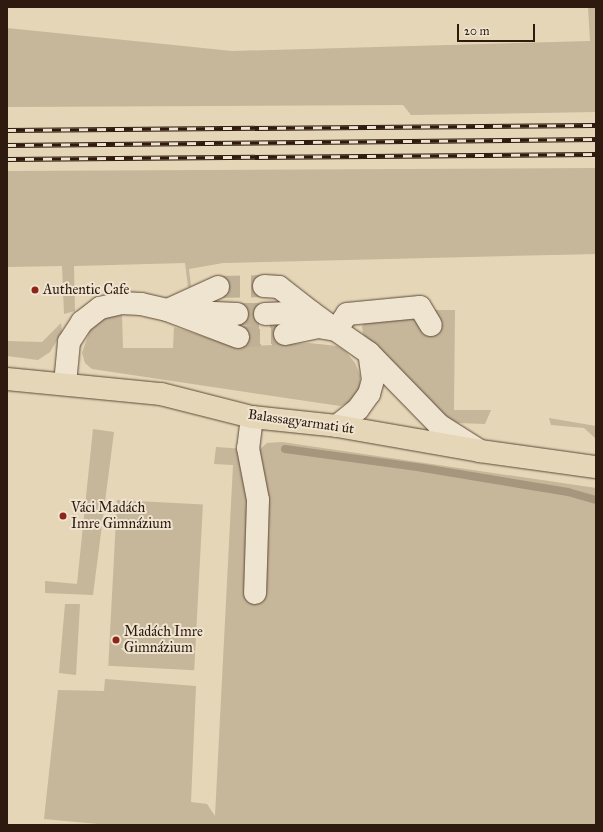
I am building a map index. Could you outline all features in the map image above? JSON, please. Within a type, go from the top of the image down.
[{"type":"main road","name":"Balassagyarmati út","points":[[7,378],[161,394],[252,417],[337,426],[480,451],[596,467]]},
{"type":"lane","points":[[264,286],[279,287],[369,353],[401,385],[423,411],[480,451]]},
{"type":"lane","points":[[167,310],[218,288]]},
{"type":"lane","points":[[65,384],[68,342],[82,322],[100,308],[122,303],[142,304],[167,310],[238,337]]},
{"type":"lane","points":[[336,330],[347,314],[420,307],[432,325]]},
{"type":"lane","points":[[167,310],[237,314]]},
{"type":"lane","points":[[265,314],[312,312]]},
{"type":"lane","points":[[285,334],[318,327],[336,330]]},
{"type":"lane","points":[[337,426],[358,409],[369,394],[373,380],[369,353]]},
{"type":"lane","points":[[252,417],[248,448],[258,500],[255,593]]},
{"type":"shaded area","points":[[588,7],[596,7],[596,112],[411,115],[403,105],[7,107],[7,28],[232,51],[590,41]]},
{"type":"shaded area","points":[[596,168],[596,254],[223,263],[189,269],[191,286],[188,287],[185,263],[74,266],[75,311],[64,314],[62,266],[7,267],[7,171]]},
{"type":"shaded area","points":[[435,310],[455,310],[454,410],[491,410],[485,424],[458,423],[441,415],[363,334],[362,326],[368,320]]},
{"type":"shaded area","points":[[122,315],[123,348],[173,348],[174,327],[237,347],[309,343],[337,346],[346,352],[355,363],[360,375],[360,390],[353,401],[340,406],[92,369],[85,363],[82,353],[90,330],[104,318]]},
{"type":"shaded area","points":[[61,323],[62,332],[50,352],[38,360],[7,356],[7,341],[42,342]]},
{"type":"shaded area","points":[[549,418],[596,426],[596,439],[584,428],[551,425]]},
{"type":"shaded area","points":[[93,429],[114,432],[93,595],[45,593],[45,581],[77,584]]},
{"type":"shaded area","points":[[282,442],[596,488],[596,825],[109,825],[44,819],[58,690],[104,691],[105,679],[196,686],[191,802],[207,804],[215,816],[233,465],[214,464],[216,447],[259,450],[267,443]]},
{"type":"shaded area","points":[[117,500],[203,505],[194,670],[108,666]]},
{"type":"shaded area","points":[[65,604],[80,604],[76,675],[59,673]]},
{"type":"waterway","points":[[285,449],[423,468],[568,492],[596,500]]},
{"type":"tunnel","points":[[218,287],[264,286]]},
{"type":"tunnel","points":[[237,314],[265,314]]},
{"type":"tunnel","points":[[238,337],[285,334]]},
{"type":"railway","points":[[7,130],[596,125]]},
{"type":"railway","points":[[7,145],[596,139]]},
{"type":"railway","points":[[7,159],[596,154]]},
{"type":"place","name":"Authentic Cafe","points":[[35,290]]},
{"type":"place","name":"Váci Madách Imre Gimnázium","points":[[63,516]]},
{"type":"place","name":"Madách Imre Gimnázium","points":[[116,640]]}]
